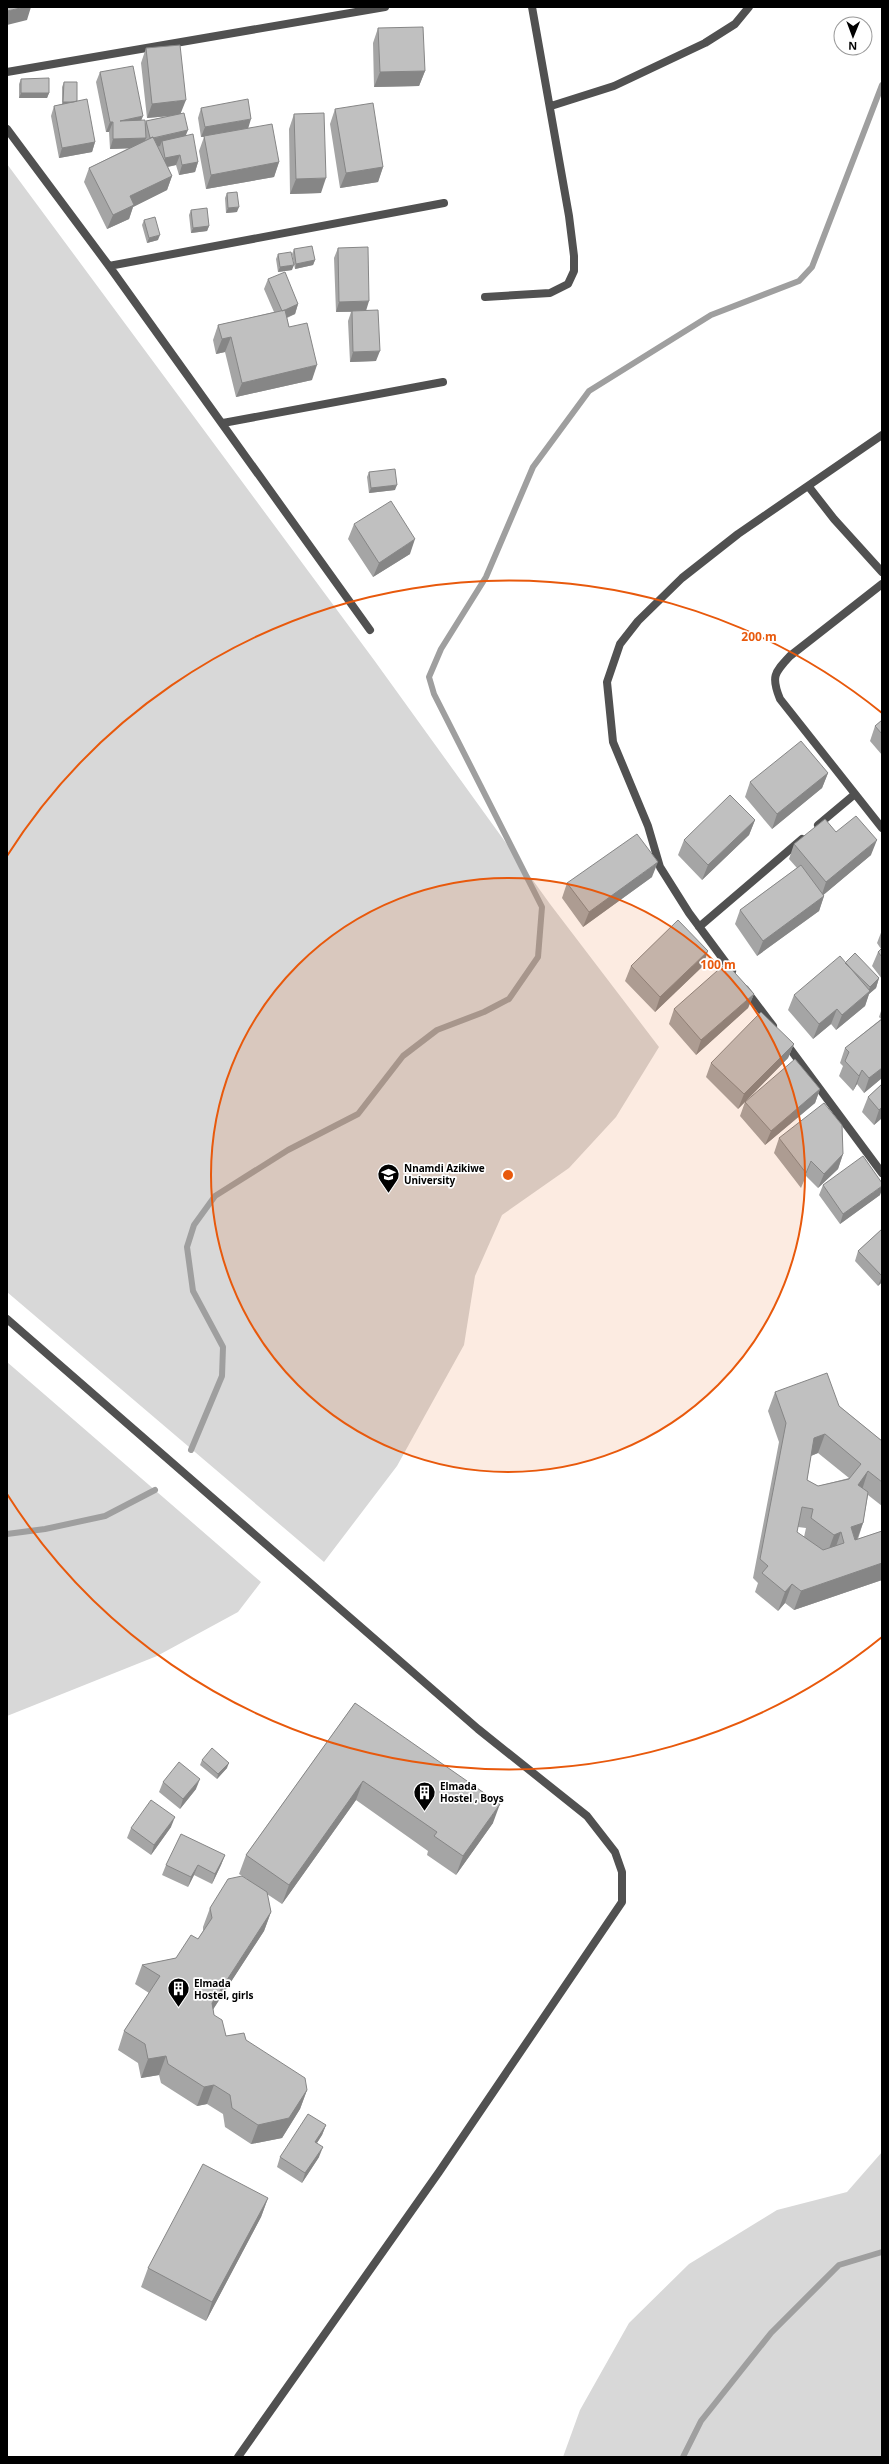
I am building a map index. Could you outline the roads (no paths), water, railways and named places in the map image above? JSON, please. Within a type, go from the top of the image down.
[{"type":"street","points":[[7,72],[359,10],[385,7]]},
{"type":"street","points":[[485,297],[550,293],[568,284],[574,272],[570,222],[551,106],[532,7]]},
{"type":"street","points":[[551,106],[614,86],[705,43],[735,24],[749,7]]},
{"type":"street","points":[[7,129],[110,266],[370,630]]},
{"type":"street","points":[[110,266],[444,203]]},
{"type":"street","points":[[222,424],[443,382]]},
{"type":"street","points":[[882,435],[809,487],[738,534],[682,578],[638,621],[620,644],[607,682],[613,742],[648,826],[660,867],[699,927],[882,1173]]},
{"type":"street","points":[[809,487],[834,519],[882,572]]},
{"type":"street","points":[[882,584],[790,656],[777,670],[774,684],[780,699],[882,828]]},
{"type":"street","points":[[699,927],[855,794]]},
{"type":"street","points":[[7,1319],[478,1729],[587,1816],[615,1852],[622,1872],[622,1902],[439,2172],[238,2457]]},
{"type":"waterway","points":[[191,1450],[222,1376],[223,1347],[193,1291],[187,1247],[194,1225],[215,1196],[288,1150],[358,1114],[403,1056],[437,1030],[484,1012],[509,999],[538,957],[542,907],[434,694],[429,677],[441,649],[486,577],[533,467],[589,391],[711,315],[799,281],[812,267],[882,85]]},
{"type":"waterway","points":[[7,1534],[45,1529],[105,1516],[155,1490]]},
{"type":"waterway","points":[[683,2457],[701,2421],[771,2333],[839,2265],[882,2252]]},
{"type":"place","name":"Nnamdi Azikiwe University","points":[[389,1194]]},
{"type":"place","name":"Elmada Hostel , Boys","points":[[424,1812]]},
{"type":"place","name":"Elmada Hostel, girls","points":[[179,2008]]}]
